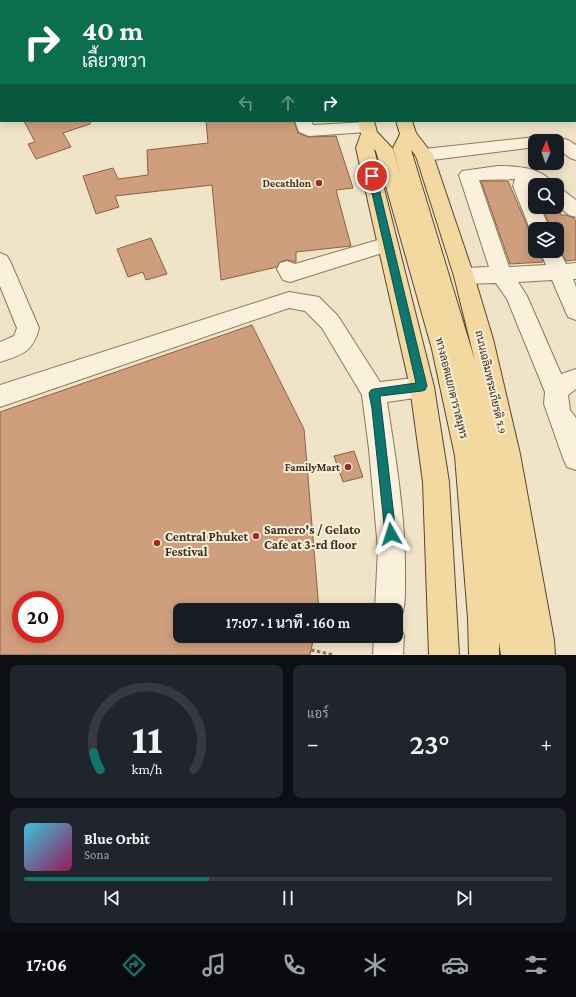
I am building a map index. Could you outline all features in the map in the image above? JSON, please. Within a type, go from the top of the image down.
[{"type":"main road","points":[[367,127],[366,148],[422,386],[436,482],[444,655]]},
{"type":"main road","name":"ทางลอดแยกดาราสมุทร","points":[[367,127],[384,149],[443,348],[468,456],[483,618],[484,655]]},
{"type":"main road","name":"ทางลอดแยกดาราสมุทร","points":[[406,128],[402,148],[460,346],[475,404],[516,655]]},
{"type":"main road","name":"ถนนเฉลิมพระเกียรติ ร.9","points":[[406,128],[424,155],[464,276],[482,339],[507,454],[539,640],[540,655]]},
{"type":"street","points":[[303,122],[309,131],[367,127]]},
{"type":"street","points":[[424,155],[528,143]]},
{"type":"street","points":[[564,144],[576,154]]},
{"type":"street","points":[[533,178],[526,174],[509,172],[468,175],[502,275],[516,296],[567,386],[555,401],[557,412],[570,428],[576,458]]},
{"type":"street","points":[[526,174],[522,186],[537,222]]},
{"type":"street","points":[[564,201],[576,210]]},
{"type":"street","points":[[287,269],[290,274],[388,244]]},
{"type":"street","points":[[556,258],[568,272],[576,311]]},
{"type":"street","points":[[0,261],[28,328],[25,338],[20,345],[0,352]]},
{"type":"street","points":[[464,276],[568,272]]},
{"type":"street","points":[[0,396],[289,300],[311,304],[330,322],[374,393],[380,429],[392,549],[390,603]]},
{"type":"street","points":[[374,393],[422,386]]},
{"type":"street","points":[[388,655],[389,643]]},
{"type":"path","points":[[311,650],[334,655]]},
{"type":"building","points":[[25,122],[90,122],[90,124],[63,133],[71,147],[36,159],[28,144],[35,142]]},
{"type":"building","points":[[206,122],[294,122],[298,133],[308,137],[336,136],[353,188],[336,190],[351,246],[296,252],[296,262],[287,260],[280,262],[277,267],[221,280],[212,185],[115,196],[119,207],[96,214],[83,176],[113,168],[118,179],[148,175],[147,150],[208,143]]},
{"type":"building","points":[[481,181],[508,181],[528,228],[528,258],[542,258],[543,262],[510,264]]},
{"type":"building","points":[[545,214],[560,214],[574,218],[576,222],[576,260],[566,261],[564,257],[564,222],[548,222]]},
{"type":"building","points":[[151,238],[167,274],[146,280],[143,272],[128,277],[117,249]]},
{"type":"building","name":"Central Phuket Festival","points":[[252,325],[304,429],[318,603],[173,603],[173,643],[313,643],[310,655],[0,655],[0,412]]},
{"type":"building","name":"FamilyMart","points":[[354,451],[363,477],[343,482],[334,456]]},
{"type":"place","name":"Decathlon","points":[[319,183]]},
{"type":"place","name":"FamilyMart","points":[[348,467]]},
{"type":"place","name":"Samero's / Gelato Cafe at 3-rd floor","points":[[256,536]]},
{"type":"place","name":"Central Phuket Festival","points":[[157,543]]},
{"type":"route","points":[[372,176],[422,386],[374,393],[382,449],[391,534]]}]
